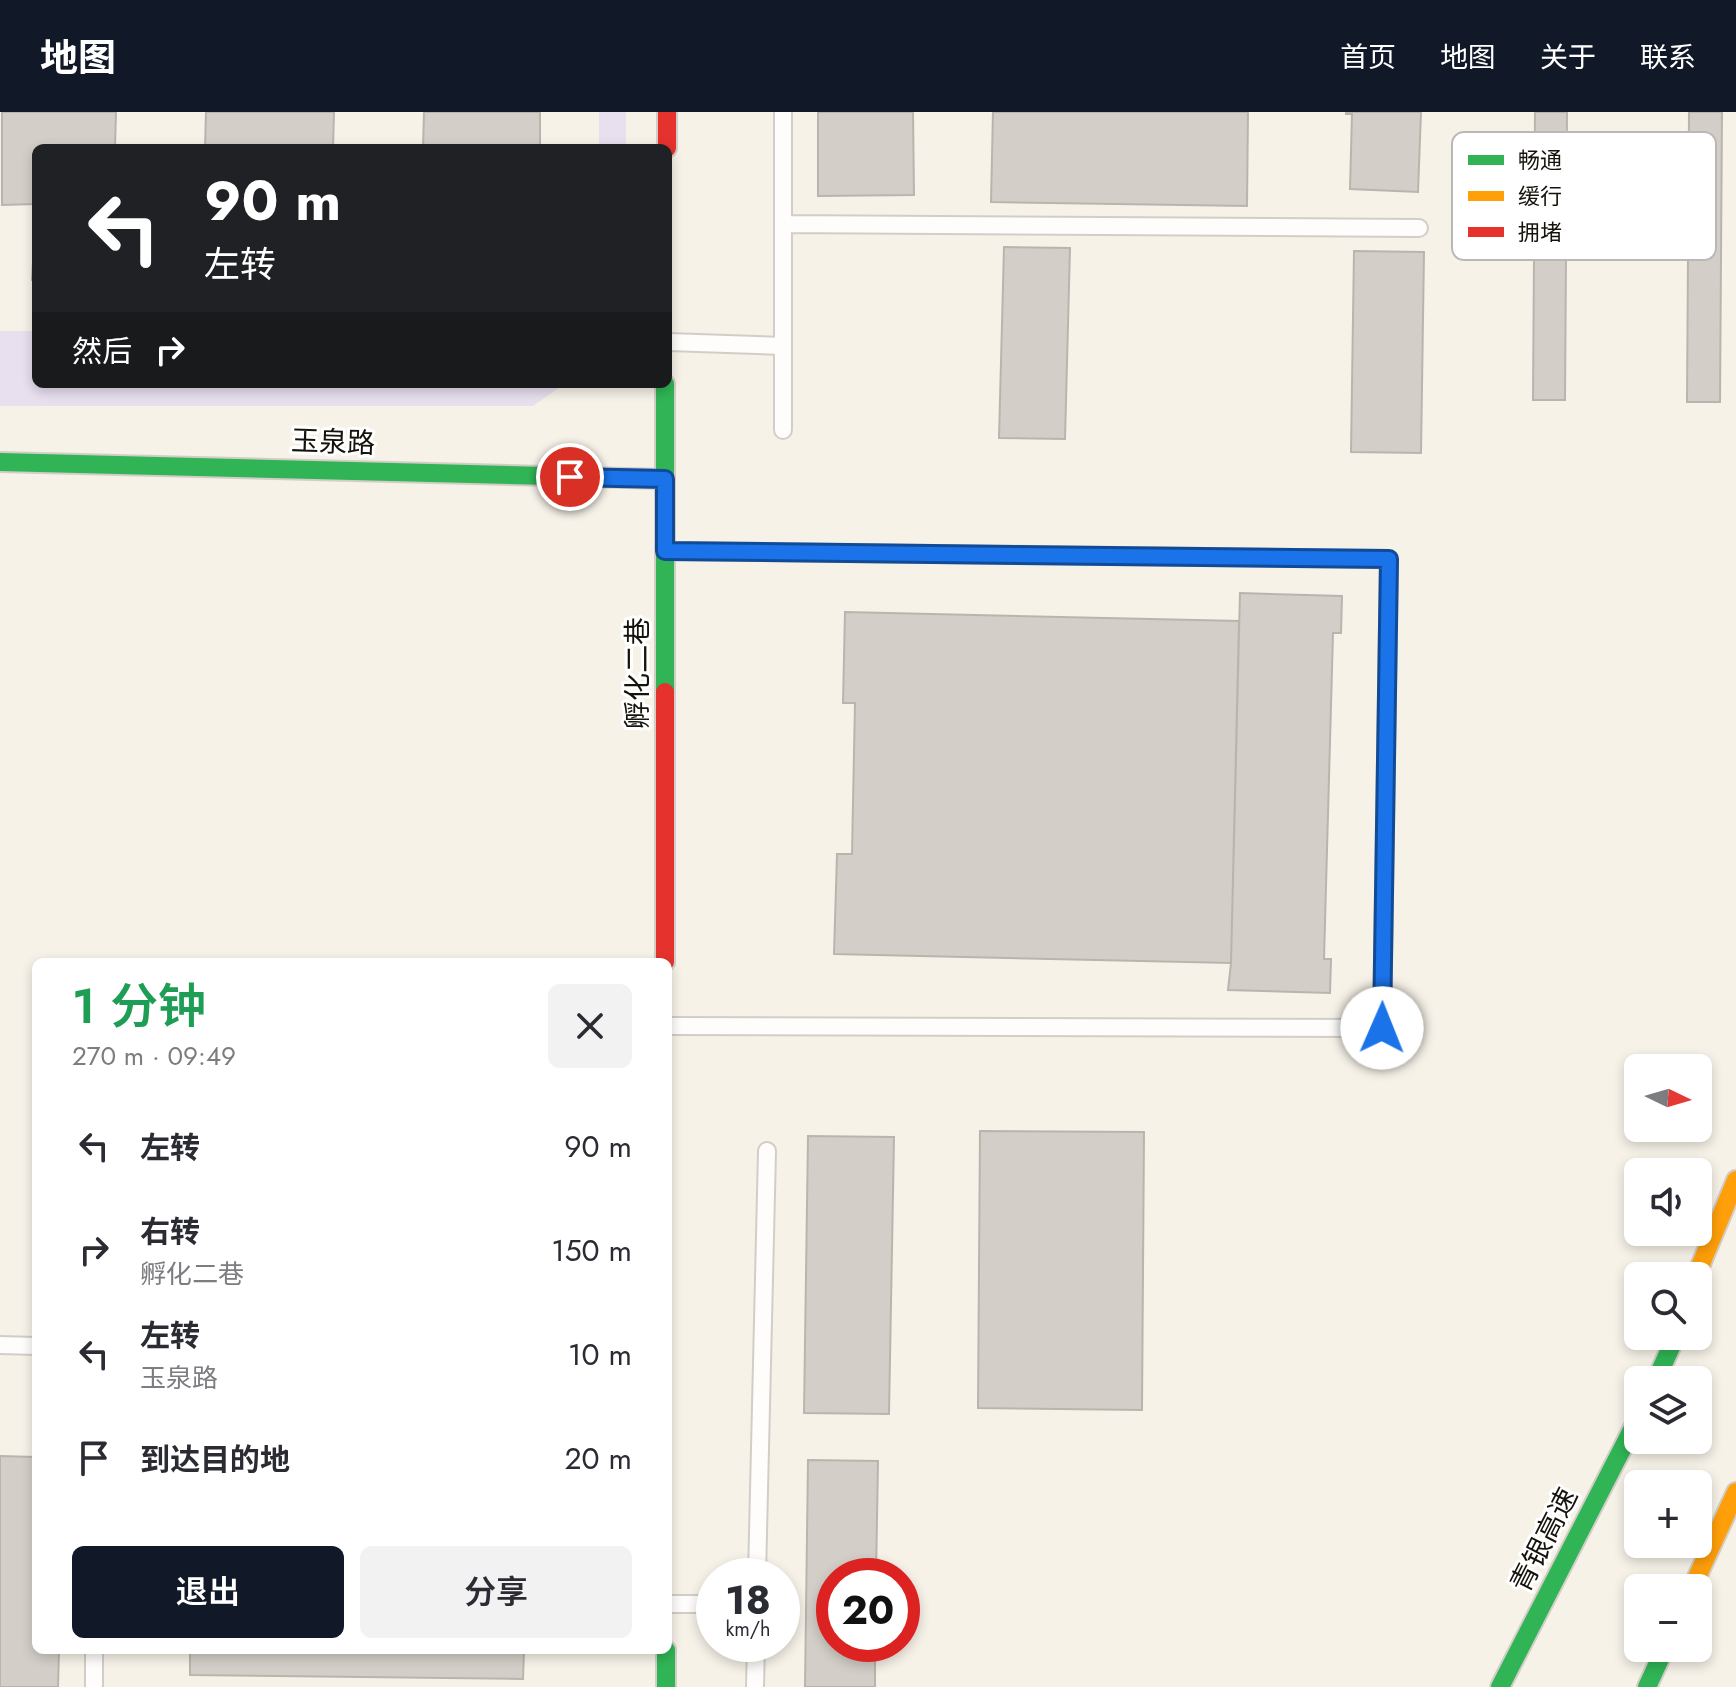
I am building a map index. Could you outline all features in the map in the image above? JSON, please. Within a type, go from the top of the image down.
[{"type":"main road","points":[[667,112],[667,144]]},
{"type":"main road","name":"孵化二巷","points":[[665,388],[665,958]]},
{"type":"main road","name":"玉泉路","points":[[0,462],[665,479]]},
{"type":"main road","points":[[1702,1262],[1736,1180]]},
{"type":"main road","points":[[1711,1262],[1736,1207]]},
{"type":"main road","name":"青银高速","points":[[1500,1687],[1624,1445]]},
{"type":"main road","points":[[1698,1574],[1736,1492]]},
{"type":"main road","points":[[666,1654],[666,1687]]},
{"type":"main road","points":[[1647,1687],[1659,1662]]},
{"type":"lane","points":[[783,112],[783,430]]},
{"type":"lane","points":[[783,224],[1419,228]]},
{"type":"lane","points":[[672,342],[783,346]]},
{"type":"lane","points":[[665,551],[1389,559],[1382,1028],[672,1026]]},
{"type":"lane","points":[[757,1558],[767,1151]]},
{"type":"lane","points":[[0,1345],[32,1346]]},
{"type":"lane","points":[[672,1604],[696,1604]]},
{"type":"lane","points":[[94,1654],[94,1687]]},
{"type":"lane","points":[[755,1687],[756,1662]]},
{"type":"shaded area","points":[[599,112],[626,112],[626,144],[599,144]]},
{"type":"shaded area","points":[[0,331],[32,331],[32,388],[558,388],[533,406],[0,406]]},
{"type":"building","points":[[2,112],[116,112],[115,144],[32,144],[32,204],[2,205]]},
{"type":"building","points":[[206,112],[334,112],[333,144],[205,144]]},
{"type":"building","points":[[424,112],[540,112],[540,144],[423,144]]},
{"type":"building","points":[[818,112],[913,112],[914,195],[818,196]]},
{"type":"building","points":[[993,112],[1248,112],[1247,206],[991,202]]},
{"type":"building","points":[[1346,112],[1421,112],[1418,192],[1350,189],[1352,114]]},
{"type":"building","points":[[1535,112],[1567,112],[1567,132],[1535,132]]},
{"type":"building","points":[[1689,112],[1722,112],[1720,402],[1687,402],[1688,260],[1716,260],[1716,132],[1689,132]]},
{"type":"building","points":[[1004,247],[1070,248],[1065,439],[999,438]]},
{"type":"building","points":[[1354,251],[1424,252],[1421,453],[1351,452]]},
{"type":"building","points":[[1534,260],[1566,260],[1565,400],[1533,400]]},
{"type":"building","points":[[1240,593],[1342,596],[1341,633],[1333,633],[1324,959],[1331,959],[1330,993],[1228,990]]},
{"type":"building","points":[[845,612],[1239,621],[1231,963],[834,954],[837,854],[852,854],[855,703],[843,703]]},
{"type":"building","points":[[980,1131],[1144,1132],[1142,1410],[978,1408]]},
{"type":"building","points":[[808,1136],[894,1137],[889,1414],[804,1413]]},
{"type":"building","points":[[0,1456],[32,1457],[32,1654],[59,1654],[58,1687],[0,1687]]},
{"type":"building","points":[[808,1460],[878,1461],[876,1558],[816,1558],[816,1662],[875,1662],[875,1687],[805,1687]]},
{"type":"building","points":[[190,1654],[524,1654],[523,1679],[190,1675]]},
{"type":"traffic: fast","points":[[665,388],[665,692]]},
{"type":"traffic: fast","points":[[0,462],[665,479]]},
{"type":"traffic: fast","points":[[1662,1366],[1670,1350]]},
{"type":"traffic: fast","points":[[1500,1687],[1624,1445]]},
{"type":"traffic: fast","points":[[666,1654],[666,1687]]},
{"type":"traffic: fast","points":[[1647,1687],[1659,1662]]},
{"type":"traffic: slow","points":[[1702,1262],[1736,1180]]},
{"type":"traffic: slow","points":[[1698,1574],[1736,1492]]},
{"type":"traffic: jam","points":[[667,112],[667,144]]},
{"type":"traffic: jam","points":[[665,692],[665,958]]},
{"type":"route","points":[[570,477],[665,479],[665,551],[1389,559],[1382,1028]]}]
